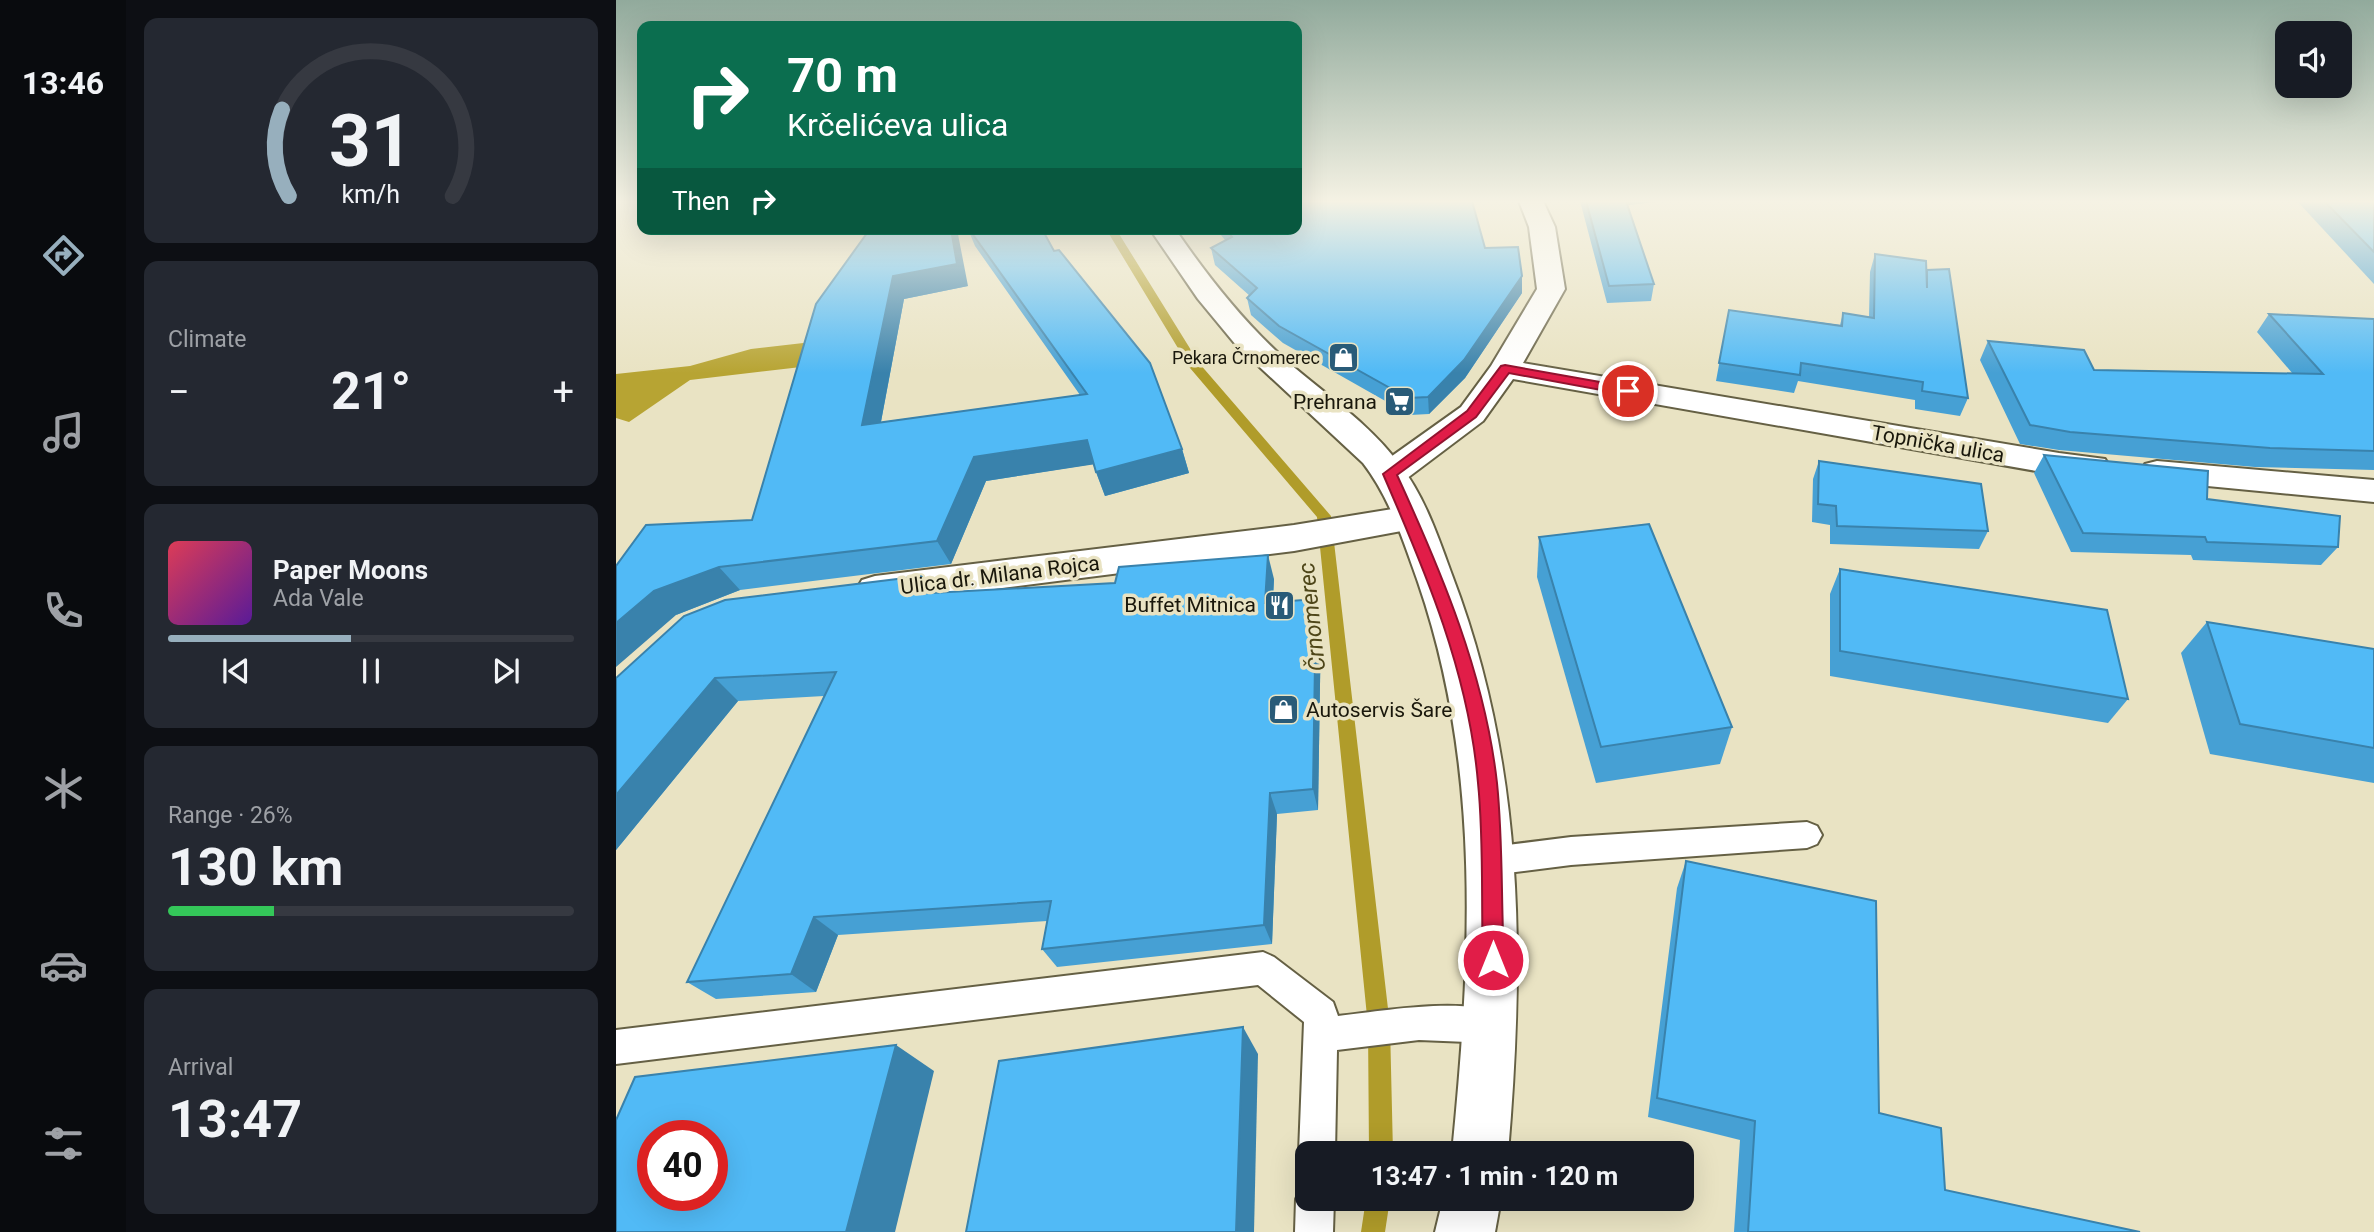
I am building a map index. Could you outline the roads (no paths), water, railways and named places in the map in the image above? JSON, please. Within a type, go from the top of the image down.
[{"type":"street","points":[[1181,258],[1197,283],[1260,353],[1361,440],[1390,474],[1435,575],[1470,686],[1488,783],[1494,937],[1492,1026],[1481,1141]]},
{"type":"street","points":[[1390,474],[1472,414],[1505,369],[1551,289],[1547,258]]},
{"type":"street","name":"Topnička ulica","points":[[1505,369],[2059,464],[2374,491]]},
{"type":"street","name":"Ulica dr. Milana Rojca","points":[[837,595],[1294,538],[1410,517]]},
{"type":"street","points":[[1465,1232],[1469,1211]]},
{"type":"lane","points":[[1491,861],[1571,851],[1808,835]]},
{"type":"lane","points":[[616,1047],[1264,968],[1321,1014],[1328,1034],[1318,1141]]},
{"type":"lane","points":[[1328,1034],[1419,1023],[1492,1026]]},
{"type":"lane","points":[[1314,1232],[1315,1211]]},
{"type":"waterway","name":"Črnomerec","points":[[1129,258],[1194,365],[1324,516],[1379,1026],[1381,1141]]},
{"type":"waterway","name":"Črnomerec","points":[[1373,1232],[1376,1211]]},
{"type":"place","name":"Pekara Črnomerec","points":[[1343,357]]},
{"type":"place","name":"Prehrana","points":[[1400,402]]},
{"type":"place","name":"Buffet Mitnica","points":[[1279,605]]},
{"type":"place","name":"Autoservis Šare","points":[[1283,710]]}]
